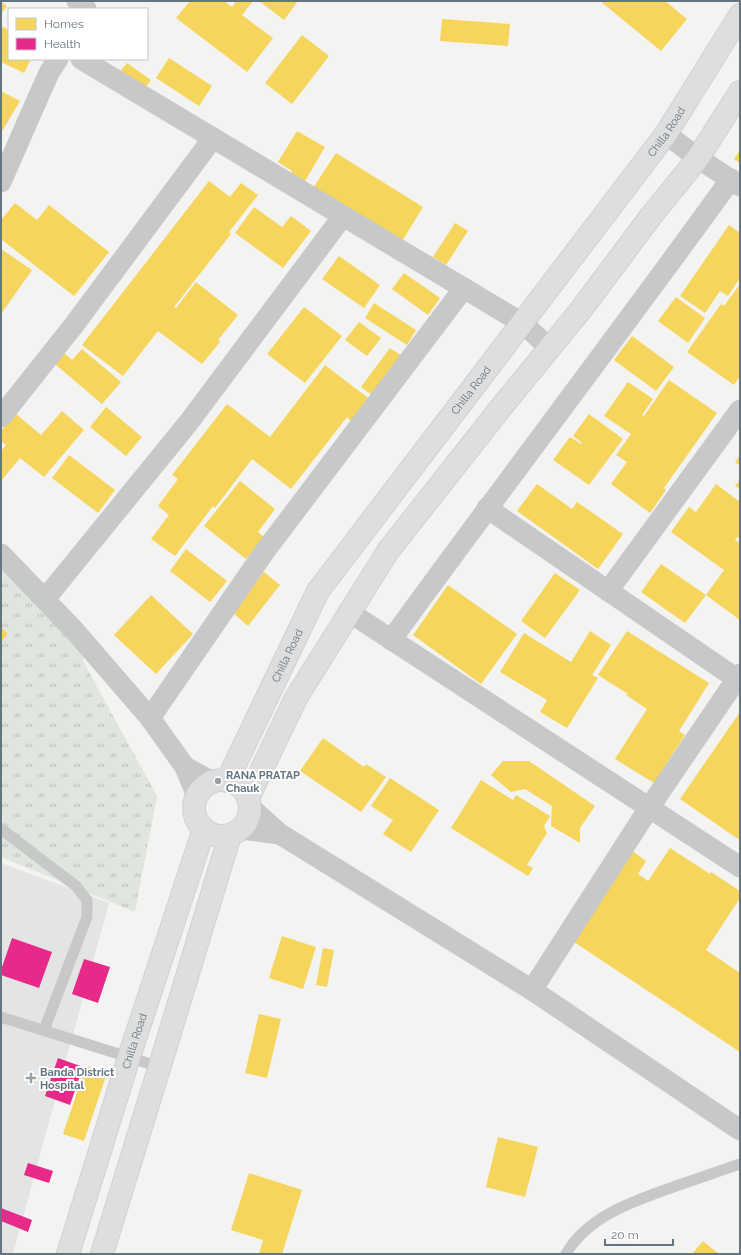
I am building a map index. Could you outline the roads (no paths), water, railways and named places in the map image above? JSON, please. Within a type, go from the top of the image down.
[{"type":"main road","name":"Chilla Road","points":[[220,781],[318,591],[666,134],[740,15]]},
{"type":"main road","points":[[249,803],[296,698],[388,551],[580,311],[651,216],[698,158],[740,92]]},
{"type":"main road","points":[[102,1254],[235,832],[249,816],[249,803],[244,790],[236,784],[220,781],[209,784],[202,789],[197,796],[194,805],[198,822],[204,829],[216,835],[235,832]]},
{"type":"main road","name":"Chilla Road","points":[[68,1254],[129,1058],[204,829]]},
{"type":"street","points":[[77,1],[85,8]]},
{"type":"street","points":[[1,182],[50,71],[57,60]]},
{"type":"street","points":[[83,60],[522,323],[550,348]]},
{"type":"street","points":[[391,640],[487,508],[624,326],[735,183],[666,134]]},
{"type":"street","points":[[1,417],[74,325],[213,138]]},
{"type":"street","points":[[45,599],[189,422],[343,216]]},
{"type":"street","points":[[150,718],[265,551],[464,288]]},
{"type":"street","points":[[608,591],[740,410]]},
{"type":"street","points":[[487,508],[739,678],[649,808],[532,990]]},
{"type":"street","points":[[1,554],[74,630],[150,718],[185,767],[197,796]]},
{"type":"street","points":[[349,612],[740,867]]},
{"type":"street","points":[[185,767],[220,781]]},
{"type":"street","points":[[249,803],[280,834],[532,990],[740,1130]]},
{"type":"street","points":[[235,832],[280,834]]},
{"type":"lane","points":[[1,828],[76,886],[87,900],[87,917],[44,1030]]},
{"type":"lane","points":[[1,1017],[160,1067]]},
{"type":"lane","points":[[566,1254],[582,1234],[601,1218],[641,1199],[740,1164]]},
{"type":"place","name":"RANA PRATAP Chauk","points":[[218,781]]},
{"type":"place","name":"Banda District Hospital","points":[[31,1078]]}]
